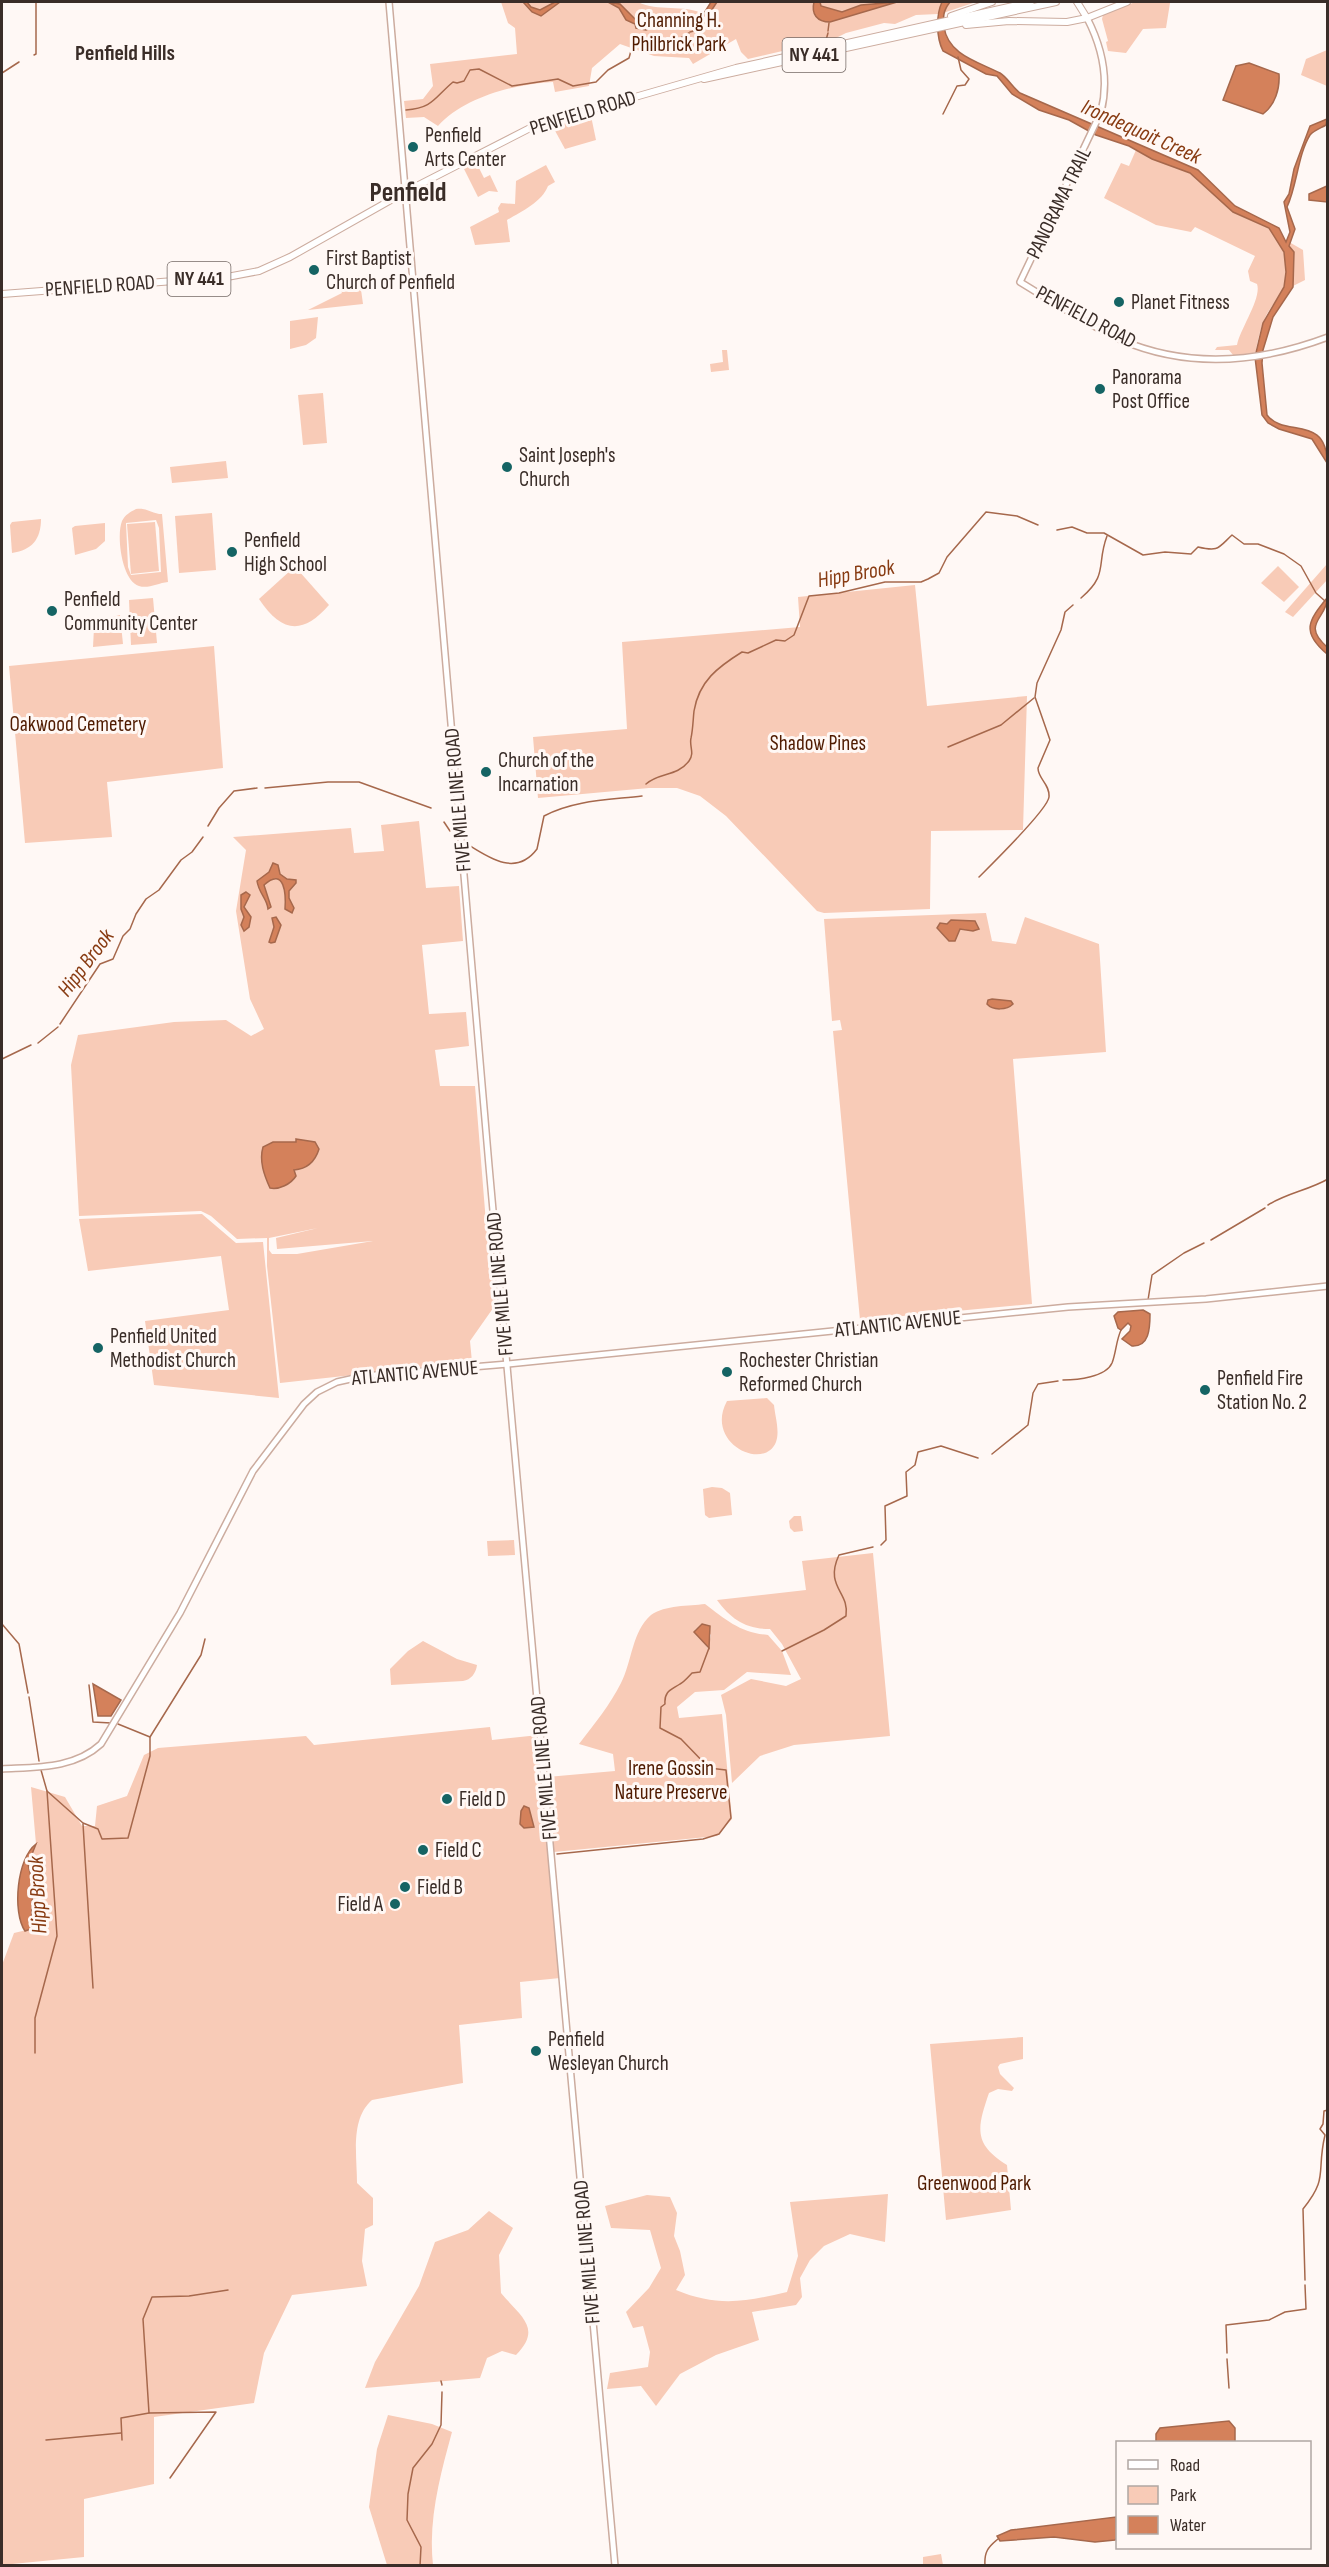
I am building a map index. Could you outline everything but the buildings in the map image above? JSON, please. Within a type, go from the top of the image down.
[{"type":"main road","name":"FIVE MILE LINE ROAD","points":[[389,2],[615,2565]]},
{"type":"main road","points":[[952,22],[992,2]]},
{"type":"main road","points":[[933,25],[1030,2]]},
{"type":"main road","points":[[933,25],[1056,2]]},
{"type":"main road","points":[[1077,2],[1087,18]]},
{"type":"main road","points":[[952,22],[1056,22],[1087,18],[1127,2]]},
{"type":"main road","name":"PANORAMA TRAIL","points":[[1020,282],[1097,123],[1103,104],[1104,77],[1100,50],[1087,18]]},
{"type":"main road","name":"NY 441","points":[[695,80],[736,68],[933,25]]},
{"type":"main road","name":"NY 441","points":[[695,80],[933,25]]},
{"type":"main road","name":"PENFIELD ROAD","points":[[2,294],[248,273],[290,257],[405,192],[530,128],[695,80]]},
{"type":"main road","name":"PENFIELD ROAD","points":[[1020,282],[1099,329],[1141,347],[1188,358],[1251,359],[1328,338]]},
{"type":"main road","name":"ATLANTIC AVENUE","points":[[2,1769],[66,1763],[85,1756],[101,1744],[180,1613],[249,1477],[298,1411],[313,1395],[332,1384],[352,1378],[1056,1308],[1212,1299],[1328,1286]]},
{"type":"green space","name":"Channing H. Philbrick Park","points":[[501,2],[638,2],[654,7],[688,9],[704,14],[711,2],[942,2],[938,14],[916,15],[895,24],[884,23],[846,33],[834,39],[748,59],[741,52],[736,39],[693,64],[689,58],[654,56],[620,44],[592,68],[589,86],[555,92],[553,82],[507,89],[462,107],[438,126],[424,117],[406,118],[404,101],[423,99],[433,86],[430,64],[517,54],[515,28],[508,23]]},
{"type":"green space","points":[[950,2],[976,2],[943,13]]},
{"type":"green space","points":[[1135,2],[1172,2],[1166,28],[1143,29],[1126,53],[1108,51],[1103,15]]},
{"type":"green space","points":[[1327,50],[1327,86],[1301,75],[1306,59]]},
{"type":"green space","points":[[591,116],[596,140],[565,149],[553,127]]},
{"type":"green space","points":[[1136,150],[1152,159],[1190,173],[1233,212],[1269,228],[1303,250],[1305,280],[1291,287],[1285,284],[1264,320],[1255,355],[1233,355],[1229,350],[1215,350],[1217,347],[1237,345],[1258,290],[1257,284],[1250,281],[1248,271],[1255,256],[1195,227],[1191,232],[1156,225],[1104,198],[1121,163],[1129,166]]},
{"type":"green space","points":[[476,162],[484,178],[490,175],[498,192],[489,191],[478,197],[464,169]]},
{"type":"green space","points":[[546,165],[555,182],[548,186],[536,202],[507,220],[510,242],[475,245],[470,227],[499,212],[498,208],[501,203],[515,204],[516,181]]},
{"type":"green space","points":[[359,275],[363,304],[308,310],[342,293],[335,278]]},
{"type":"green space","points":[[318,317],[316,338],[306,345],[290,349],[290,321]]},
{"type":"green space","points":[[722,350],[727,350],[729,370],[711,372],[710,364],[723,362]]},
{"type":"green space","points":[[323,393],[327,443],[303,445],[298,395]]},
{"type":"green space","points":[[226,461],[228,478],[172,483],[170,467]]},
{"type":"green space","points":[[136,509],[162,514],[168,582],[142,587],[128,576],[120,547],[120,528],[125,517]],"holes":[[[156,520],[159,528],[161,572],[131,575],[128,567],[126,523]]]},
{"type":"green space","points":[[212,513],[216,570],[179,573],[175,516]]},
{"type":"green space","points":[[41,519],[41,526],[34,542],[25,549],[12,553],[10,525],[12,522]]},
{"type":"green space","points":[[155,522],[159,571],[131,574],[127,524]]},
{"type":"green space","points":[[105,523],[105,541],[96,549],[75,555],[72,528]]},
{"type":"green space","points":[[1327,564],[1327,580],[1293,617],[1285,612]]},
{"type":"green space","points":[[1278,566],[1299,587],[1284,602],[1261,583]]},
{"type":"green space","points":[[291,570],[298,570],[329,605],[310,622],[292,626],[275,618],[259,599]]},
{"type":"green space","name":"Shadow Pines","points":[[915,585],[927,706],[1027,696],[1023,830],[931,831],[930,909],[824,913],[817,911],[726,816],[700,796],[677,788],[649,788],[538,798],[533,737],[627,729],[622,642],[800,627],[798,597]]},
{"type":"green space","points":[[153,598],[157,643],[131,645],[129,600]]},
{"type":"green space","points":[[120,615],[123,644],[93,647],[94,628],[101,620]]},
{"type":"green space","name":"Oakwood Cemetery","points":[[214,646],[223,768],[107,782],[112,837],[25,843],[9,666]]},
{"type":"green space","points":[[419,821],[426,888],[459,886],[463,941],[422,945],[429,1014],[466,1012],[469,1046],[435,1050],[440,1086],[475,1086],[488,1248],[496,1304],[470,1341],[472,1362],[280,1383],[267,1266],[267,1238],[237,1239],[211,1216],[201,1211],[79,1216],[71,1065],[78,1035],[174,1022],[226,1020],[251,1036],[264,1029],[250,999],[236,911],[246,850],[233,837],[351,828],[354,853],[384,851],[381,825]],"holes":[[[318,1228],[276,1238],[277,1249],[373,1241],[297,1254],[272,1254],[269,1250],[269,1238]]]},
{"type":"green space","points":[[986,913],[992,941],[1016,944],[1025,917],[1099,944],[1106,1052],[1013,1059],[1032,1304],[860,1320],[833,1031],[842,1030],[840,1020],[832,1021],[824,919]]},
{"type":"green space","points":[[202,1214],[236,1243],[263,1242],[279,1398],[154,1385],[145,1321],[229,1310],[221,1256],[88,1271],[79,1219]]},
{"type":"green space","points":[[767,1398],[774,1405],[776,1442],[770,1451],[760,1454],[749,1453],[738,1448],[729,1440],[723,1429],[722,1416],[727,1401]]},
{"type":"green space","points":[[722,1488],[730,1493],[732,1515],[709,1518],[705,1515],[703,1489]]},
{"type":"green space","points":[[794,1516],[801,1516],[803,1531],[794,1532],[790,1528],[789,1521]]},
{"type":"green space","points":[[514,1540],[515,1555],[488,1556],[487,1541]]},
{"type":"green space","points":[[873,1553],[890,1736],[794,1745],[760,1756],[732,1783],[726,1715],[721,1695],[751,1679],[786,1686],[801,1679],[782,1644],[770,1629],[761,1629],[739,1622],[717,1600],[806,1590],[802,1561]]},
{"type":"green space","name":"Irene Gossin Nature Preserve","points":[[705,1604],[742,1629],[768,1635],[782,1651],[791,1675],[747,1672],[724,1690],[695,1692],[677,1707],[679,1718],[722,1714],[732,1819],[717,1836],[554,1852],[547,1777],[615,1771],[613,1754],[579,1744],[617,1691],[625,1675],[640,1629],[651,1615],[663,1609]],"holes":[[[702,1624],[711,1635],[708,1648],[695,1630]]]},
{"type":"green space","points":[[423,1641],[457,1659],[477,1665],[471,1678],[463,1681],[391,1685],[390,1669],[408,1651]]},
{"type":"green space","points":[[490,1727],[492,1740],[539,1735],[560,1978],[520,1982],[522,2018],[459,2025],[463,2083],[372,2100],[365,2108],[360,2117],[356,2150],[357,2183],[373,2198],[373,2225],[365,2229],[362,2261],[367,2286],[292,2295],[264,2353],[254,2403],[154,2417],[154,2484],[84,2499],[84,2557],[2,2565],[2,1965],[14,1933],[31,1929],[33,1885],[28,1864],[36,1844],[31,1787],[65,1797],[82,1826],[95,1826],[97,1806],[127,1796],[144,1755],[158,1748],[306,1736],[314,1745]]},
{"type":"green space","name":"Greenwood Park","points":[[1023,2037],[1023,2059],[1000,2064],[998,2067],[1000,2074],[1014,2088],[1012,2091],[998,2089],[989,2093],[980,2126],[983,2142],[988,2150],[1007,2165],[1011,2210],[946,2220],[930,2044]]},
{"type":"green space","points":[[888,2194],[885,2242],[850,2234],[824,2246],[810,2260],[800,2278],[802,2297],[796,2305],[752,2312],[759,2340],[716,2355],[680,2374],[656,2406],[641,2386],[607,2389],[610,2373],[648,2367],[650,2352],[643,2326],[633,2328],[626,2312],[649,2288],[661,2268],[650,2230],[611,2228],[605,2206],[647,2195],[670,2197],[677,2213],[674,2236],[685,2275],[676,2290],[705,2299],[731,2301],[787,2292],[798,2256],[790,2202]]},
{"type":"green space","points":[[489,2211],[513,2228],[499,2255],[501,2293],[526,2322],[528,2337],[524,2346],[516,2355],[502,2351],[487,2358],[480,2378],[365,2388],[375,2362],[419,2286],[435,2242],[468,2230]]},
{"type":"green space","points":[[388,2415],[432,2424],[452,2432],[439,2482],[434,2515],[433,2565],[387,2565],[369,2507],[377,2449]]},
{"type":"green space","points":[[941,2554],[943,2565],[923,2565],[923,2557]]},
{"type":"water","points":[[523,2],[540,10],[555,2],[560,2],[541,16],[532,12]]},
{"type":"water","points":[[608,2],[620,4],[643,27],[684,14],[701,18],[711,2],[717,2],[704,22],[686,21],[658,25],[646,30],[636,28],[635,24],[626,20],[619,8]]},
{"type":"water","points":[[814,2],[820,2],[821,6],[842,12],[861,5],[897,2],[830,22],[818,19],[814,14]]},
{"type":"water","points":[[942,2],[950,2],[946,8],[944,27],[951,44],[958,51],[1000,73],[1020,93],[1198,170],[1235,206],[1279,228],[1286,242],[1290,232],[1284,202],[1289,194],[1294,169],[1310,126],[1327,119],[1326,125],[1312,133],[1306,143],[1287,207],[1295,229],[1289,246],[1294,252],[1293,287],[1273,317],[1263,350],[1262,363],[1267,415],[1274,422],[1312,432],[1320,438],[1325,448],[1327,463],[1312,439],[1279,429],[1268,423],[1262,415],[1255,357],[1263,323],[1284,287],[1286,272],[1284,252],[1269,228],[1233,212],[1190,173],[1152,159],[1129,146],[1096,135],[1069,120],[1039,110],[1012,94],[997,76],[986,74],[943,51],[938,26]]},
{"type":"water","points":[[1249,63],[1279,74],[1276,96],[1271,106],[1263,114],[1223,100],[1236,66]]},
{"type":"water","points":[[1327,186],[1327,202],[1309,200],[1309,194]]},
{"type":"water","points":[[1327,598],[1324,611],[1315,626],[1319,639],[1327,647],[1327,654],[1313,639],[1310,626],[1315,613]]},
{"type":"water","points":[[273,863],[278,865],[280,874],[287,879],[296,880],[289,891],[289,898],[294,908],[292,913],[285,909],[284,890],[280,881],[271,880],[264,885],[271,907],[268,909],[259,889],[257,881],[269,872]]},
{"type":"water","points":[[246,892],[250,895],[244,907],[251,917],[249,927],[244,931],[241,925],[244,917],[241,909],[241,895]]},
{"type":"water","points":[[276,917],[281,925],[275,942],[271,943],[269,942],[274,927],[272,918]]},
{"type":"water","points":[[951,920],[975,921],[979,929],[973,931],[960,929],[955,941],[949,941],[937,928],[940,923],[947,924]]},
{"type":"water","points":[[988,1000],[1011,1001],[1013,1004],[1007,1008],[996,1009],[987,1004]]},
{"type":"water","points":[[296,1139],[315,1142],[319,1149],[315,1158],[307,1166],[294,1170],[296,1176],[288,1184],[270,1188],[263,1168],[263,1147],[273,1142],[296,1142]]},
{"type":"water","points":[[1143,1310],[1150,1314],[1147,1336],[1142,1344],[1132,1346],[1122,1339],[1130,1331],[1131,1326],[1128,1323],[1121,1330],[1114,1316],[1118,1312]]},
{"type":"water","points":[[702,1624],[710,1626],[709,1648],[694,1632]]},
{"type":"water","points":[[93,1684],[121,1700],[111,1716],[98,1716]]},
{"type":"water","points":[[524,1806],[529,1808],[534,1827],[524,1828],[520,1824],[521,1811]]},
{"type":"water","points":[[36,1844],[28,1864],[33,1885],[31,1929],[25,1931],[19,1911],[18,1886],[24,1861]]},
{"type":"water","points":[[1229,2421],[1235,2428],[1235,2441],[1156,2441],[1156,2434],[1160,2428]]},
{"type":"water","points":[[1116,2517],[1115,2540],[1095,2542],[1054,2537],[1000,2541],[997,2536],[1011,2530]]},
{"type":"waterway","points":[[34,55],[36,54],[36,2]]},
{"type":"waterway","points":[[690,32],[709,27],[710,19],[707,16]]},
{"type":"waterway","points":[[828,31],[829,23]]},
{"type":"waterway","points":[[406,110],[428,104],[453,82],[464,81],[470,70],[479,69],[512,86],[558,79],[573,86],[596,82],[608,70],[629,58],[634,40],[651,40],[658,45],[672,43],[689,33]]},
{"type":"waterway","points":[[826,40],[828,33]]},
{"type":"waterway","points":[[943,114],[957,86],[965,85],[969,79],[961,70],[958,57]]},
{"type":"waterway","points":[[2,73],[19,62]]},
{"type":"waterway","name":"Hipp Brook","points":[[646,784],[679,770],[689,761],[692,755],[694,711],[700,691],[711,676],[742,652],[748,653],[776,640],[785,641],[794,635],[809,596],[839,593],[885,582],[921,582],[928,579],[939,573],[947,557],[986,512],[1017,516],[1038,525]]},
{"type":"waterway","name":"Hipp Brook","points":[[1057,530],[1072,527],[1087,533],[1104,533],[1143,555],[1165,552],[1191,554],[1198,547],[1214,549],[1221,546],[1232,535],[1244,544],[1258,544],[1284,554],[1301,566],[1316,593],[1325,601]]},
{"type":"waterway","points":[[1081,598],[1090,590],[1099,575],[1107,536]]},
{"type":"waterway","points":[[979,877],[1030,824],[1049,797],[1048,789],[1038,768],[1050,740],[1035,697],[1037,683],[1061,630],[1065,612],[1073,605]]},
{"type":"waterway","points":[[948,747],[1001,725],[1034,698]]},
{"type":"waterway","name":"Hipp Brook","points":[[265,788],[328,782],[359,782],[431,808]]},
{"type":"waterway","name":"Hipp Brook","points":[[208,826],[219,808],[234,791],[257,788]]},
{"type":"waterway","name":"Hipp Brook","points":[[467,844],[493,859],[502,862],[520,862],[537,849],[544,816],[579,804],[642,796]]},
{"type":"waterway","name":"Hipp Brook","points":[[444,822],[450,831]]},
{"type":"waterway","name":"Hipp Brook","points":[[60,1024],[100,964],[113,959],[123,936],[130,929],[146,899],[159,890],[181,860],[192,852],[203,837]]},
{"type":"waterway","name":"Hipp Brook","points":[[38,1043],[58,1027]]},
{"type":"waterway","name":"Hipp Brook","points":[[2,1059],[31,1045]]},
{"type":"waterway","points":[[1268,1205],[1328,1179]]},
{"type":"waterway","points":[[1211,1240],[1265,1208]]},
{"type":"waterway","points":[[1148,1300],[1152,1275],[1184,1253],[1204,1243]]},
{"type":"waterway","points":[[1063,1380],[1098,1375],[1109,1368],[1121,1330]]},
{"type":"waterway","points":[[992,1454],[1028,1425],[1033,1393],[1038,1384],[1058,1381]]},
{"type":"waterway","points":[[881,1545],[886,1540],[885,1506],[907,1496],[906,1472],[915,1465],[918,1452],[941,1446],[978,1458]]},
{"type":"waterway","points":[[782,1651],[846,1616],[844,1601],[834,1575],[839,1555],[873,1547]]},
{"type":"waterway","name":"Hipp Brook","points":[[2,1624],[19,1644],[28,1693]]},
{"type":"waterway","points":[[47,1791],[83,1823],[98,1829],[102,1839],[128,1838],[150,1756],[150,1737],[201,1655],[205,1639]]},
{"type":"waterway","points":[[557,1854],[703,1839],[719,1834],[731,1818],[726,1770],[709,1768],[681,1739],[660,1728],[661,1707],[665,1704],[667,1694],[692,1673],[700,1672],[709,1648]]},
{"type":"waterway","points":[[89,1685],[93,1722],[111,1723]]},
{"type":"waterway","name":"Hipp Brook","points":[[29,1697],[39,1761]]},
{"type":"waterway","points":[[118,1724],[150,1737]]},
{"type":"waterway","name":"Hipp Brook","points":[[35,2053],[35,2018],[57,1936],[47,1791],[41,1770]]},
{"type":"waterway","points":[[83,1824],[93,1988]]},
{"type":"waterway","points":[[1305,2280],[1303,2209],[1319,2182],[1325,2135],[1320,2129],[1323,2124],[1324,2111],[1328,2110]]},
{"type":"waterway","points":[[1227,2353],[1226,2325],[1269,2320],[1285,2312],[1306,2309],[1305,2285]]},
{"type":"waterway","points":[[170,2478],[216,2412],[149,2413],[143,2319],[152,2297],[189,2296],[228,2290]]},
{"type":"waterway","points":[[1227,2359],[1229,2388]]},
{"type":"waterway","points":[[441,2381],[442,2385]]},
{"type":"waterway","points":[[420,2566],[421,2547],[407,2520],[408,2494],[413,2468],[432,2444],[441,2425],[442,2392]]},
{"type":"waterway","points":[[122,2440],[121,2418],[149,2413]]},
{"type":"waterway","points":[[46,2440],[121,2433]]},
{"type":"waterway","points":[[985,2566],[987,2550],[998,2539]]},
{"type":"place","name":"Penfield Arts Center","points":[[413,147]]},
{"type":"place","name":"First Baptist Church of Penfield","points":[[314,270]]},
{"type":"place","name":"Planet Fitness","points":[[1119,302]]},
{"type":"place","name":"Panorama Post Office","points":[[1100,389]]},
{"type":"place","name":"Saint Joseph's Church","points":[[507,467]]},
{"type":"place","name":"Penfield High School","points":[[232,552]]},
{"type":"place","name":"Penfield Community Center","points":[[52,611]]},
{"type":"place","name":"Church of the Incarnation","points":[[486,772]]},
{"type":"place","name":"Penfield United Methodist Church","points":[[98,1348]]},
{"type":"place","name":"Rochester Christian Reformed Church","points":[[727,1372]]},
{"type":"place","name":"Penfield Fire Station No. 2","points":[[1205,1390]]},
{"type":"place","name":"Field D","points":[[447,1799]]},
{"type":"place","name":"Field C","points":[[423,1850]]},
{"type":"place","name":"Field B","points":[[405,1887]]},
{"type":"place","name":"Field A","points":[[395,1904]]},
{"type":"place","name":"Penfield Wesleyan Church","points":[[536,2051]]},
{"type":"district","name":"Penfield Hills","points":[[125,53]]},
{"type":"district","name":"Penfield","points":[[408,193]]},
{"type":"water label","name":"Irondequoit Creek","points":[[1141,132]]}]
